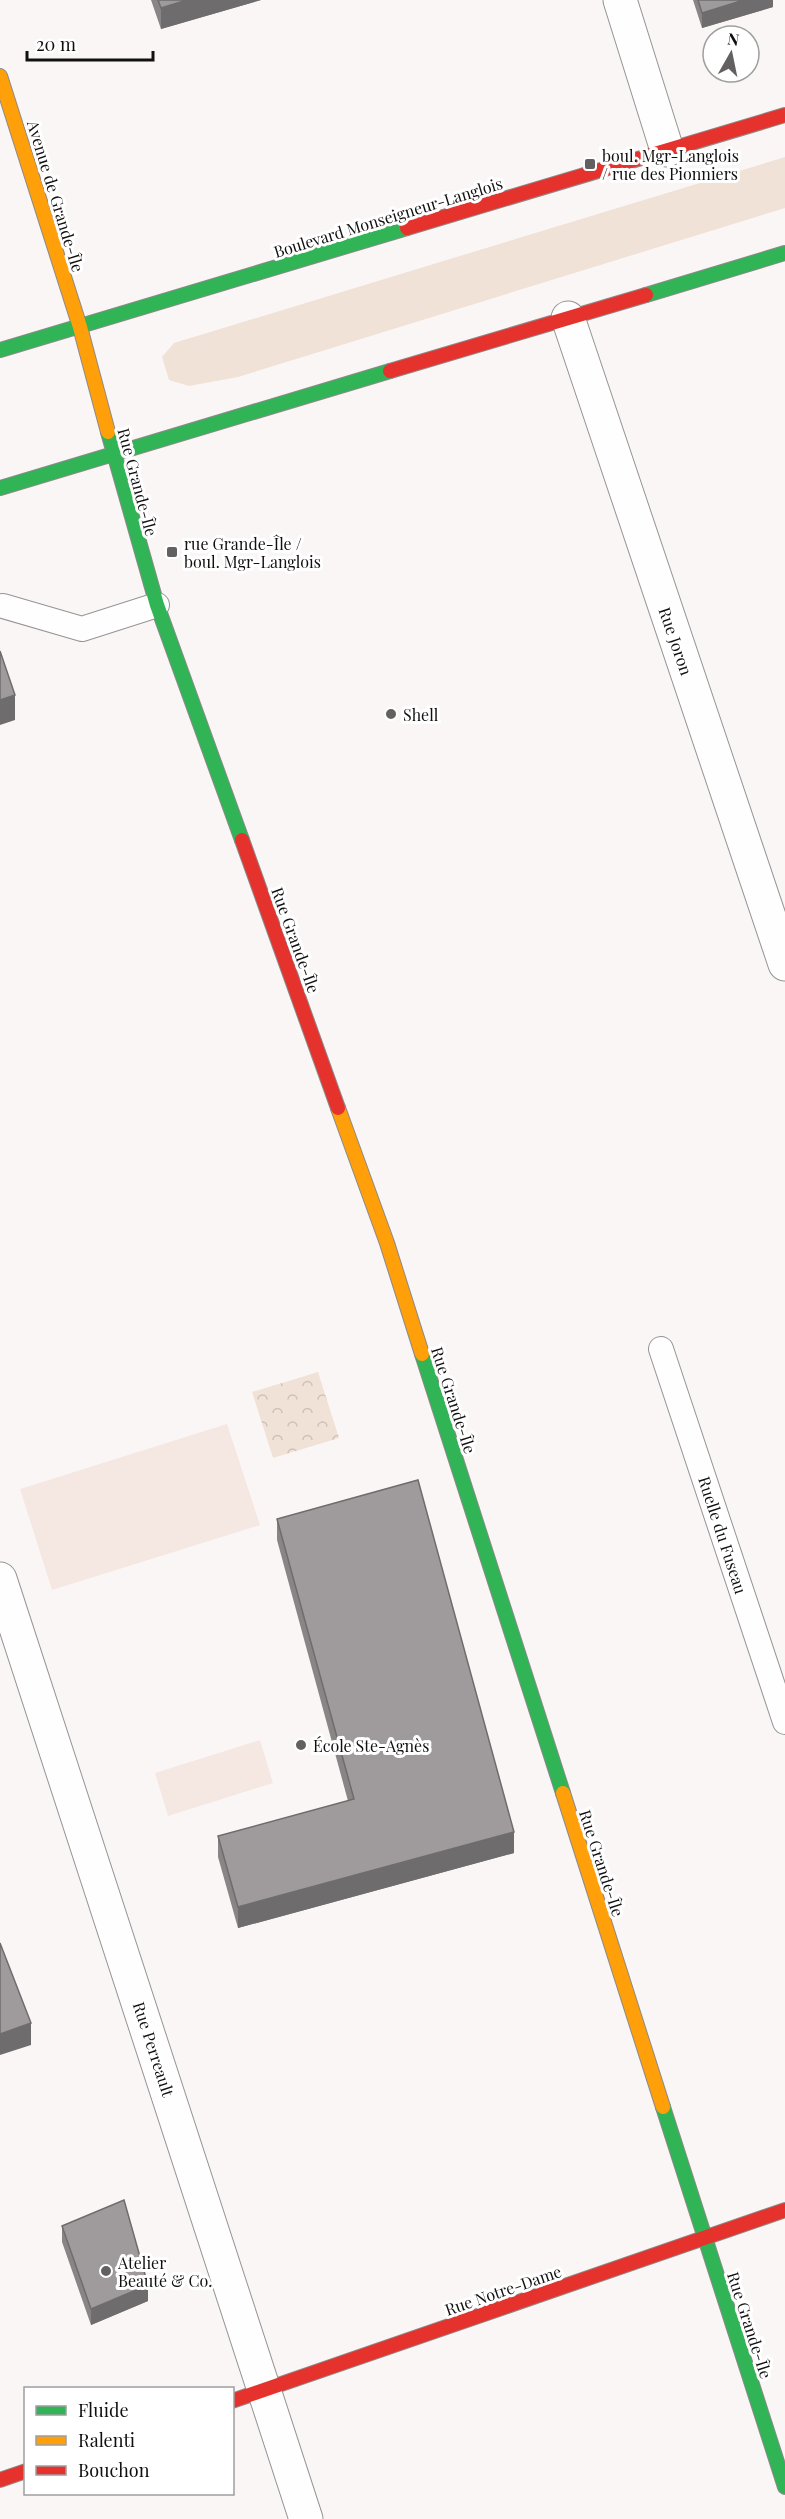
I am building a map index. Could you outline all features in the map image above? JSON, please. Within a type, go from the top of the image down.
[{"type":"main road","name":"Avenue de Grande-Île","points":[[0,76],[80,327]]},
{"type":"main road","name":"Boulevard Monseigneur-Langlois","points":[[0,350],[785,115]]},
{"type":"main road","points":[[0,488],[785,253]]},
{"type":"main road","name":"Rue Grande-Île","points":[[80,327],[113,454],[157,605],[387,1243],[785,2487]]},
{"type":"main road","name":"Rue Notre-Dame","points":[[234,2400],[785,2210]]},
{"type":"main road","points":[[0,2480],[24,2472]]},
{"type":"street","points":[[620,0],[667,150]]},
{"type":"street","name":"Rue Joron","points":[[568,318],[785,964]]},
{"type":"street","name":"Rue Perreault","points":[[0,1579],[306,2519]]},
{"type":"lane","points":[[1,603],[82,629],[157,605]]},
{"type":"lane","name":"Ruelle du Fuseau","points":[[661,1349],[785,1722]]},
{"type":"green space","points":[[785,157],[785,208],[238,377],[189,386],[169,380],[162,357],[174,343]]},
{"type":"green space","points":[[318,1372],[339,1438],[273,1458],[252,1392]]},
{"type":"shaded area","points":[[227,1424],[260,1525],[52,1590],[20,1489]]},
{"type":"shaded area","points":[[260,1740],[273,1783],[168,1816],[155,1773]]},
{"type":"building","points":[[158,0],[187,0],[161,8]]},
{"type":"building","points":[[698,0],[744,0],[702,13]]},
{"type":"building","points":[[0,651],[15,695],[0,700]]},
{"type":"building","points":[[418,1480],[514,1832],[238,1907],[218,1836],[354,1799],[277,1519]]},
{"type":"building","points":[[0,1943],[31,2023],[0,2034]]},
{"type":"building","name":"Atelier Beauté & Co.","points":[[124,2200],[148,2285],[91,2309],[62,2226]]},
{"type":"traffic: fast","points":[[0,350],[407,228]]},
{"type":"traffic: fast","points":[[646,295],[785,253]]},
{"type":"traffic: fast","points":[[0,488],[390,371]]},
{"type":"traffic: fast","points":[[108,432],[157,605],[242,840]]},
{"type":"traffic: fast","points":[[422,1354],[563,1793]]},
{"type":"traffic: fast","points":[[663,2107],[785,2487]]},
{"type":"traffic: slow","points":[[0,76],[80,327],[108,432]]},
{"type":"traffic: slow","points":[[338,1108],[387,1243],[422,1354]]},
{"type":"traffic: slow","points":[[563,1793],[663,2107]]},
{"type":"traffic: jam","points":[[407,228],[785,115]]},
{"type":"traffic: jam","points":[[390,371],[646,295]]},
{"type":"traffic: jam","points":[[242,840],[338,1108]]},
{"type":"traffic: jam","points":[[234,2400],[785,2210]]},
{"type":"traffic: jam","points":[[0,2480],[24,2472]]},
{"type":"place","name":"boul. Mgr-Langlois / rue des Pionniers","points":[[590,164]]},
{"type":"place","name":"rue Grande-Île / boul. Mgr-Langlois","points":[[172,552]]},
{"type":"place","name":"Shell","points":[[391,714]]},
{"type":"place","name":"École Ste-Agnès","points":[[301,1745]]},
{"type":"place","name":"Atelier Beauté & Co.","points":[[106,2271]]}]
